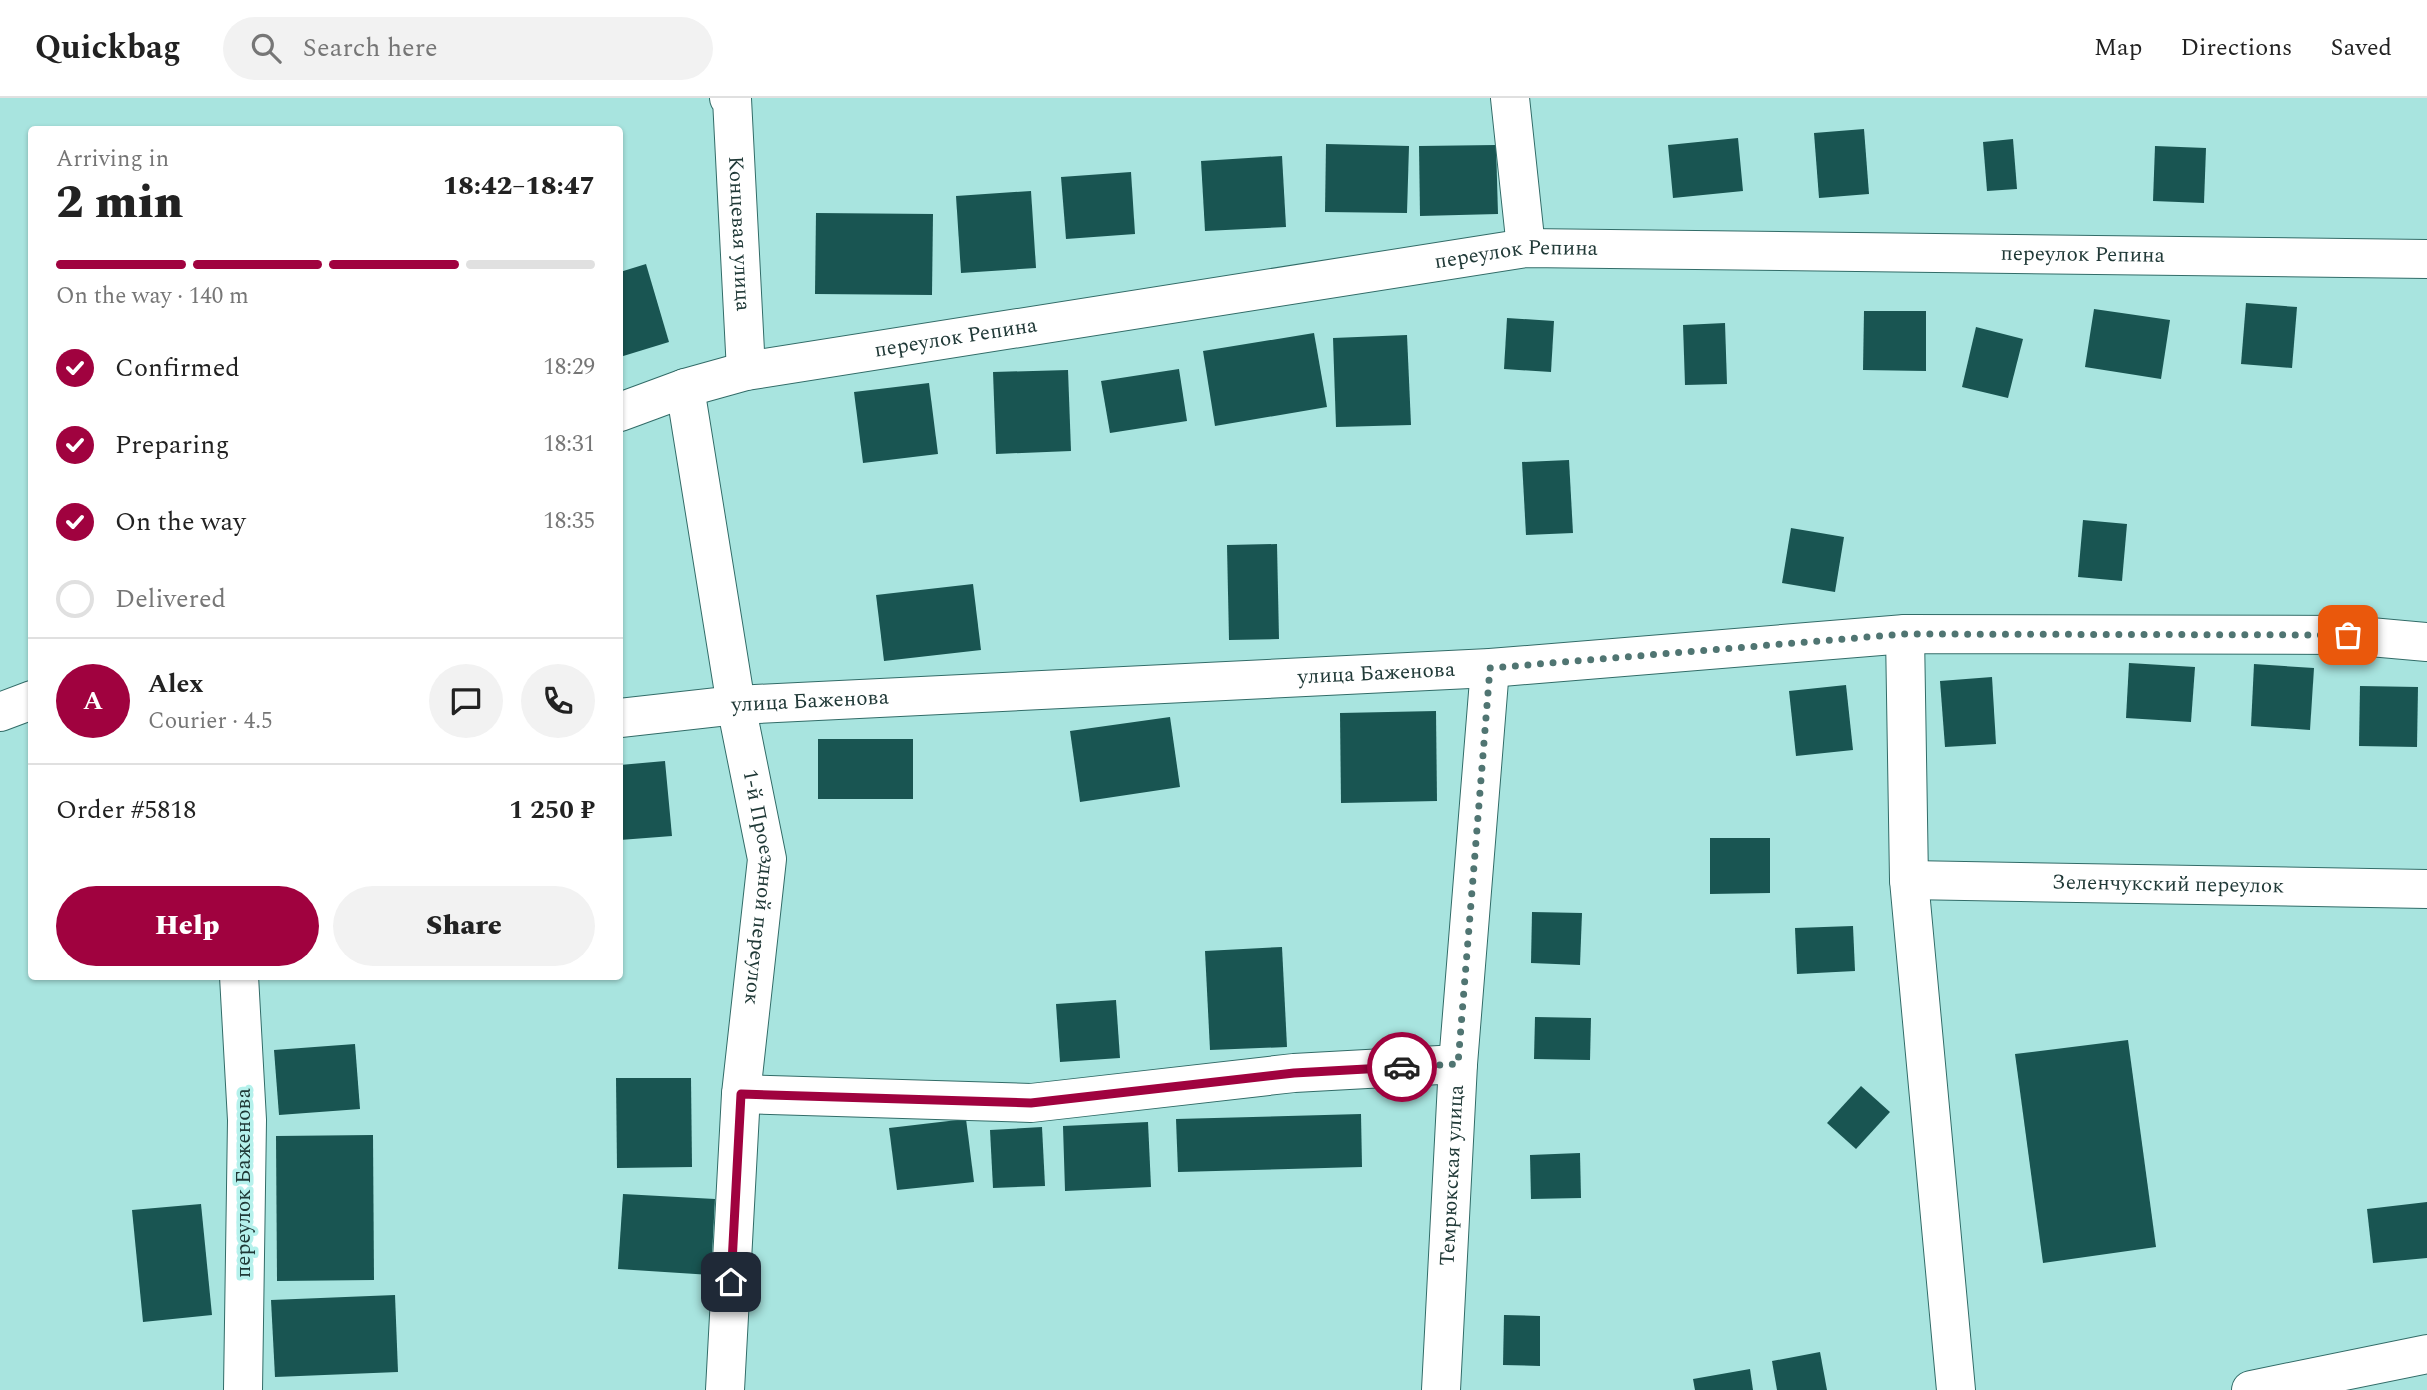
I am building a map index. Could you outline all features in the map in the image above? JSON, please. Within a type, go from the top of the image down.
[{"type":"street","points":[[1510,98],[1526,248]]},
{"type":"street","name":"Концевая улица","points":[[732,99],[746,371]]},
{"type":"street","name":"переулок Репина","points":[[623,411],[685,388],[746,371],[1526,248],[2427,259]]},
{"type":"street","name":"1-й Проездной переулок","points":[[685,388],[736,705],[767,859],[741,1094],[725,1390]]},
{"type":"street","points":[[1905,634],[1909,880],[1956,1390]]},
{"type":"street","name":"улица Баженова","points":[[623,718],[736,705],[1490,668],[1905,634],[2348,635],[2427,642]]},
{"type":"street","name":"Темрюкская улица","points":[[1441,1390],[1458,1064],[1490,668]]},
{"type":"street","points":[[0,712],[28,702]]},
{"type":"street","name":"Зеленчукский переулок","points":[[1909,880],[2427,889]]},
{"type":"street","name":"переулок Баженова","points":[[239,980],[247,1120],[243,1390]]},
{"type":"street","points":[[741,1094],[1031,1103],[1294,1073],[1458,1064]]},
{"type":"street","points":[[2251,1390],[2427,1354]]},
{"type":"building","points":[[1864,129],[1869,194],[1819,198],[1814,133]]},
{"type":"building","points":[[1738,138],[1743,191],[1673,198],[1668,145]]},
{"type":"building","points":[[2013,139],[2017,189],[1987,191],[1983,142]]},
{"type":"building","points":[[1326,144],[1409,146],[1407,213],[1325,212]]},
{"type":"building","points":[[1496,145],[1498,214],[1420,216],[1419,146]]},
{"type":"building","points":[[2155,146],[2206,148],[2204,203],[2153,201]]},
{"type":"building","points":[[1282,156],[1286,227],[1205,231],[1201,161]]},
{"type":"building","points":[[1131,172],[1135,234],[1066,239],[1061,177]]},
{"type":"building","points":[[1031,191],[1036,268],[961,273],[956,196]]},
{"type":"building","points":[[816,213],[933,214],[932,295],[815,294]]},
{"type":"building","points":[[646,264],[669,342],[623,356],[623,271]]},
{"type":"building","points":[[2246,303],[2297,307],[2292,368],[2241,364]]},
{"type":"building","points":[[2094,309],[2170,320],[2161,379],[2085,367]]},
{"type":"building","points":[[1864,311],[1926,311],[1926,371],[1863,370]]},
{"type":"building","points":[[1507,318],[1554,321],[1551,372],[1504,369]]},
{"type":"building","points":[[1725,323],[1727,384],[1685,385],[1683,325]]},
{"type":"building","points":[[1976,327],[2023,339],[2008,398],[1962,387]]},
{"type":"building","points":[[1314,333],[1327,407],[1215,426],[1203,351]]},
{"type":"building","points":[[1407,335],[1411,425],[1336,427],[1333,338]]},
{"type":"building","points":[[1179,369],[1187,421],[1110,433],[1101,381]]},
{"type":"building","points":[[1068,370],[1071,451],[996,454],[993,372]]},
{"type":"building","points":[[929,383],[938,454],[863,463],[854,392]]},
{"type":"building","points":[[1569,460],[1573,533],[1526,535],[1522,462]]},
{"type":"building","points":[[2083,520],[2127,524],[2122,581],[2078,577]]},
{"type":"building","points":[[1791,528],[1844,537],[1835,592],[1782,583]]},
{"type":"building","points":[[1277,544],[1279,639],[1229,640],[1227,545]]},
{"type":"building","points":[[973,584],[981,650],[884,661],[876,595]]},
{"type":"building","points":[[2129,663],[2195,667],[2191,722],[2126,718]]},
{"type":"building","points":[[2254,664],[2314,668],[2310,730],[2251,726]]},
{"type":"building","points":[[1992,677],[1996,744],[1945,747],[1940,681]]},
{"type":"building","points":[[1846,685],[1853,750],[1796,756],[1789,691]]},
{"type":"building","points":[[2360,686],[2418,687],[2417,747],[2359,746]]},
{"type":"building","points":[[1436,711],[1437,801],[1341,803],[1340,713]]},
{"type":"building","points":[[1170,717],[1180,787],[1080,802],[1070,731]]},
{"type":"building","points":[[818,739],[913,739],[913,799],[818,799]]},
{"type":"building","points":[[665,761],[672,836],[623,840],[623,765]]},
{"type":"building","points":[[1710,838],[1770,838],[1770,893],[1710,894]]},
{"type":"building","points":[[1532,912],[1582,913],[1580,965],[1531,963]]},
{"type":"building","points":[[1853,926],[1855,971],[1797,974],[1795,928]]},
{"type":"building","points":[[1282,947],[1287,1047],[1210,1050],[1205,951]]},
{"type":"building","points":[[1116,1000],[1120,1058],[1060,1062],[1056,1004]]},
{"type":"building","points":[[1535,1017],[1591,1018],[1590,1060],[1534,1059]]},
{"type":"building","points":[[2128,1040],[2156,1247],[2043,1263],[2015,1054]]},
{"type":"building","points":[[355,1044],[360,1109],[279,1115],[274,1050]]},
{"type":"building","points":[[616,1078],[691,1078],[692,1167],[617,1168]]},
{"type":"building","points":[[1861,1086],[1890,1112],[1856,1149],[1827,1123]]},
{"type":"building","points":[[1361,1114],[1362,1167],[1178,1172],[1176,1119]]},
{"type":"building","points":[[966,1119],[974,1182],[897,1190],[889,1128]]},
{"type":"building","points":[[1148,1122],[1151,1187],[1065,1191],[1063,1126]]},
{"type":"building","points":[[1042,1127],[1045,1186],[993,1188],[990,1130]]},
{"type":"building","points":[[373,1135],[374,1280],[277,1281],[276,1136]]},
{"type":"building","points":[[1580,1153],[1581,1198],[1531,1199],[1530,1155]]},
{"type":"building","points":[[623,1194],[715,1199],[711,1275],[618,1269]]},
{"type":"building","points":[[2427,1202],[2427,1258],[2373,1263],[2367,1209]]},
{"type":"building","points":[[201,1204],[212,1315],[143,1322],[132,1210]]},
{"type":"building","points":[[395,1295],[398,1372],[275,1377],[271,1300]]},
{"type":"building","points":[[1504,1315],[1540,1316],[1540,1366],[1503,1365]]},
{"type":"building","points":[[1820,1352],[1827,1390],[1777,1390],[1772,1361]]},
{"type":"building","points":[[1750,1369],[1753,1390],[1695,1390],[1693,1379]]},
{"type":"way so far","points":[[1402,1067],[1458,1064],[1490,668],[1905,634],[2348,635]]},
{"type":"route","points":[[731,1282],[741,1094],[1031,1103],[1294,1073],[1402,1067]]}]
